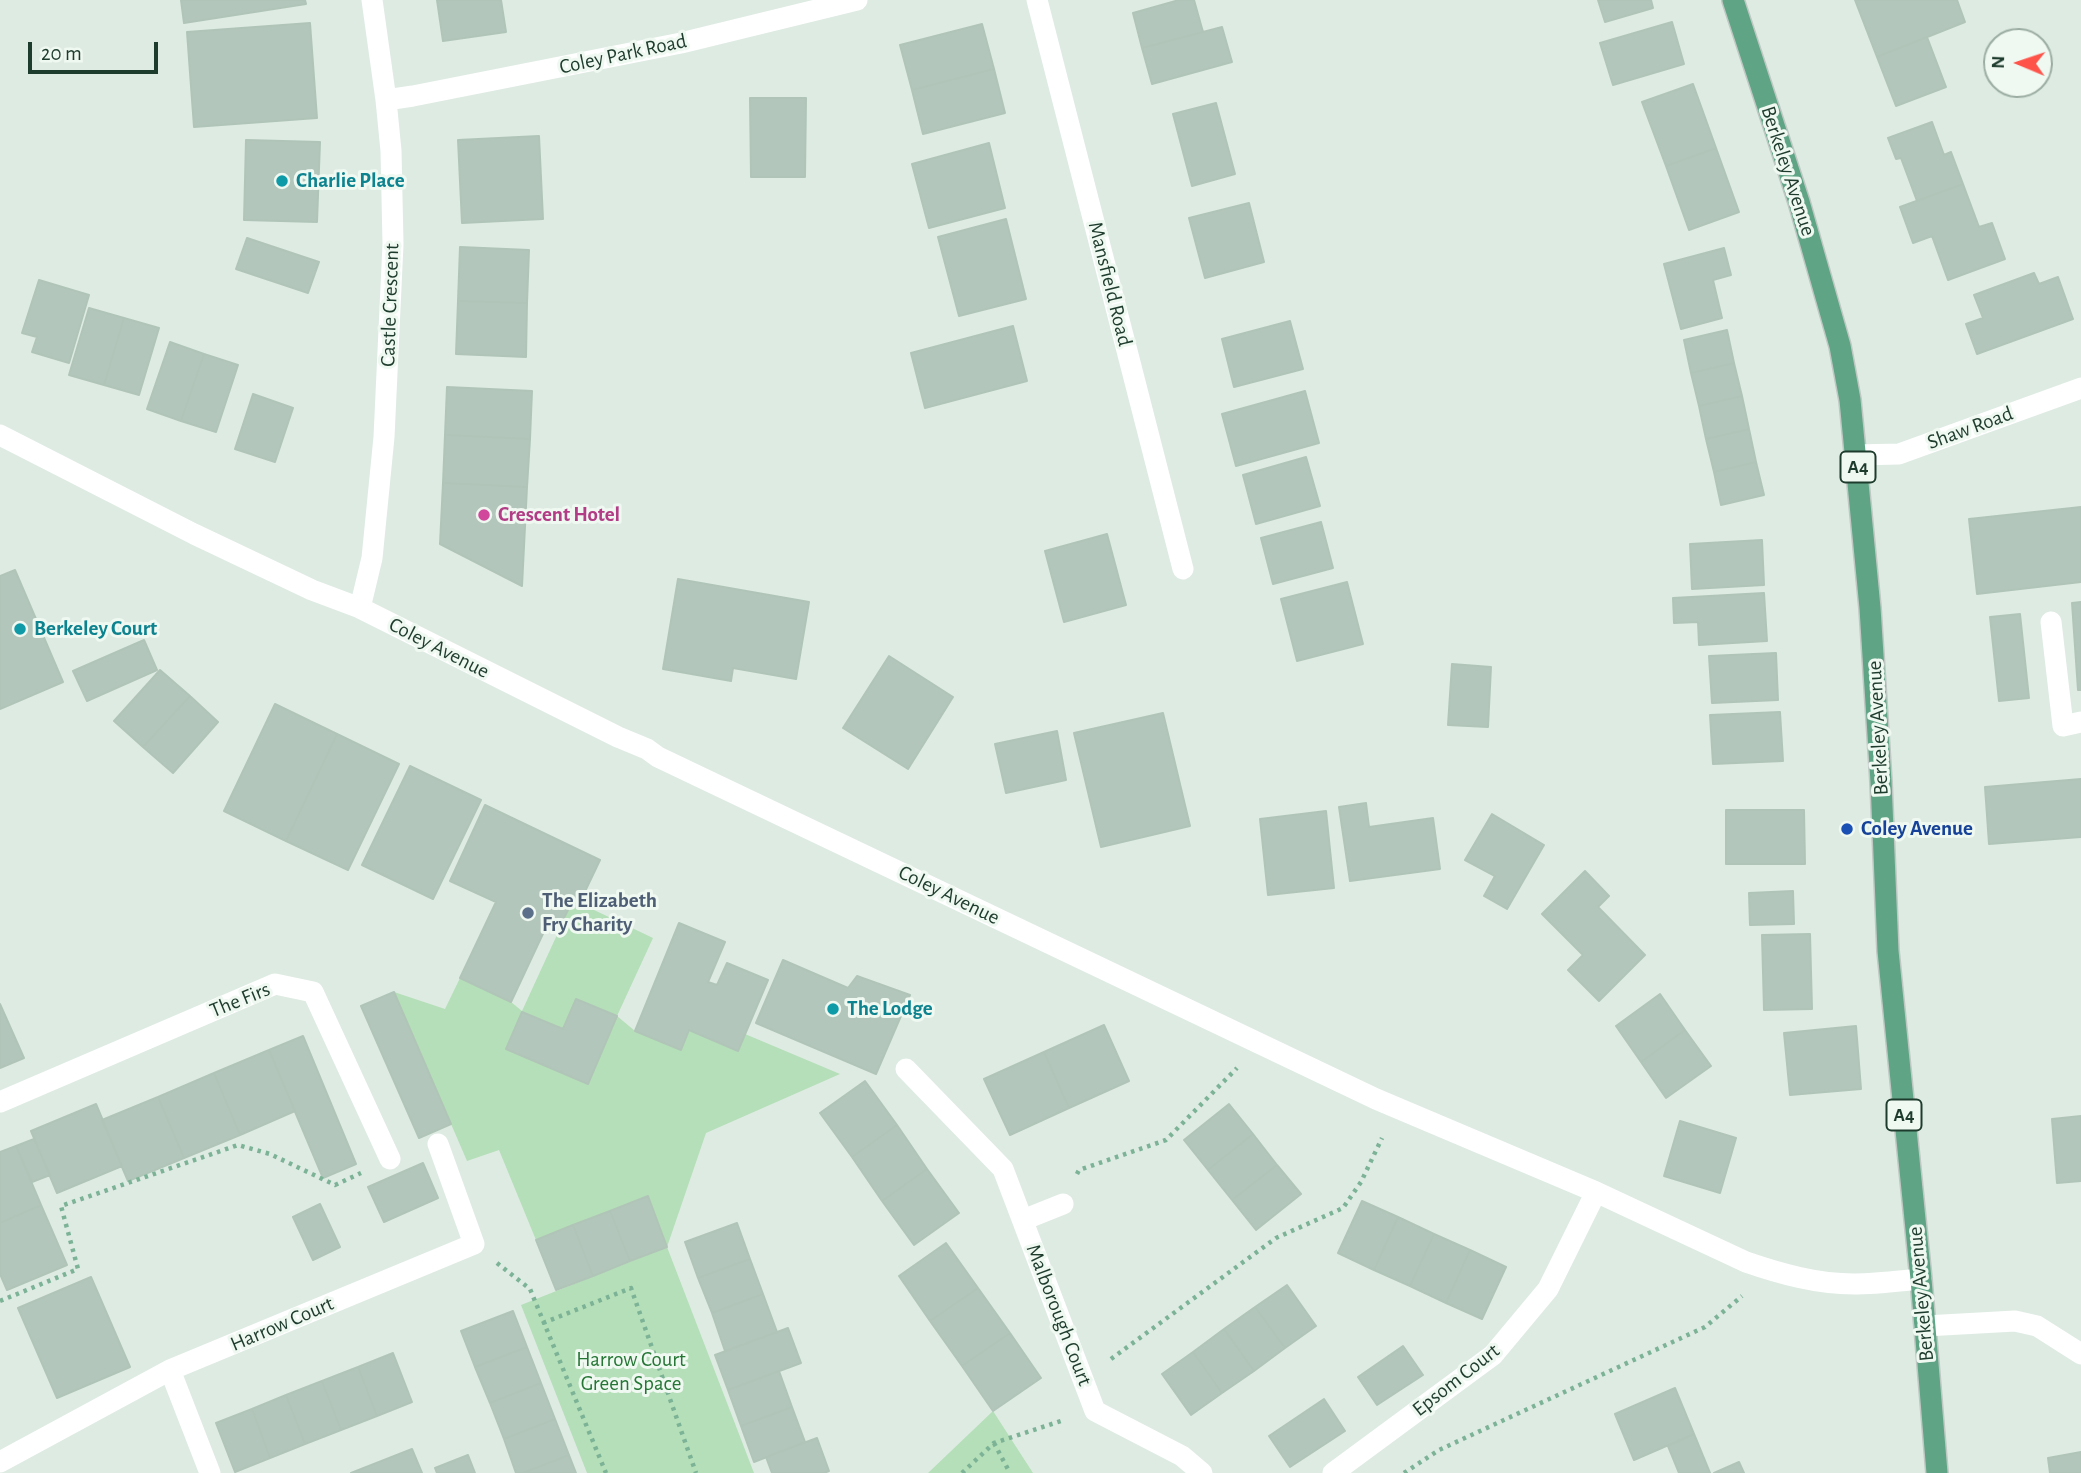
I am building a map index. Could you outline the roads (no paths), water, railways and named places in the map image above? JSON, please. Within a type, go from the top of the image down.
[{"type":"main road","name":"Berkeley Avenue","points":[[1732,0],[1799,202],[1840,346],[1850,400],[1870,608],[1888,951],[1921,1279],[1937,1473]]},
{"type":"street","name":"Castle Crescent","points":[[360,608],[372,558],[384,437],[393,244],[391,151],[372,0]]},
{"type":"street","name":"Coley Park Road","points":[[386,100],[681,43],[857,0]]},
{"type":"street","name":"Mansfield Road","points":[[1037,0],[1183,569]]},
{"type":"street","name":"Shaw Road","points":[[1856,456],[1899,454],[2081,388]]},
{"type":"street","name":"Coley Avenue","points":[[0,435],[227,550],[312,590],[360,608],[647,749],[670,763],[1396,1109],[1596,1192],[1746,1262],[1772,1271],[1812,1280],[1855,1284],[1921,1279]]},
{"type":"street","points":[[2050,622],[2063,726],[2081,722]]},
{"type":"street","name":"The Firs","points":[[0,1102],[275,984],[313,992],[390,1159]]},
{"type":"street","name":"Malborough Court","points":[[906,1069],[1003,1169],[1095,1411],[1182,1455],[1202,1473]]},
{"type":"street","name":"Harrow Court","points":[[0,1462],[170,1370],[474,1244],[438,1144]]},
{"type":"street","name":"Epsom Court","points":[[1333,1473],[1493,1355],[1548,1289],[1596,1192]]},
{"type":"street","name":"Malborough Court","points":[[1023,1220],[1063,1204]]},
{"type":"street","points":[[1925,1326],[2015,1321],[2037,1326],[2081,1354]]},
{"type":"street","points":[[170,1370],[210,1473]]},
{"type":"place","name":"Charlie Place","points":[[282,181]]},
{"type":"place","name":"Crescent Hotel","points":[[484,515]]},
{"type":"place","name":"Berkeley Court","points":[[20,629]]},
{"type":"place","name":"Coley Avenue","points":[[1847,829]]},
{"type":"place","name":"The Elizabeth Fry Charity","points":[[528,913]]},
{"type":"place","name":"The Lodge","points":[[833,1009]]},
{"type":"park label","name":"Harrow Court Green Space","points":[[631,1372]]}]
